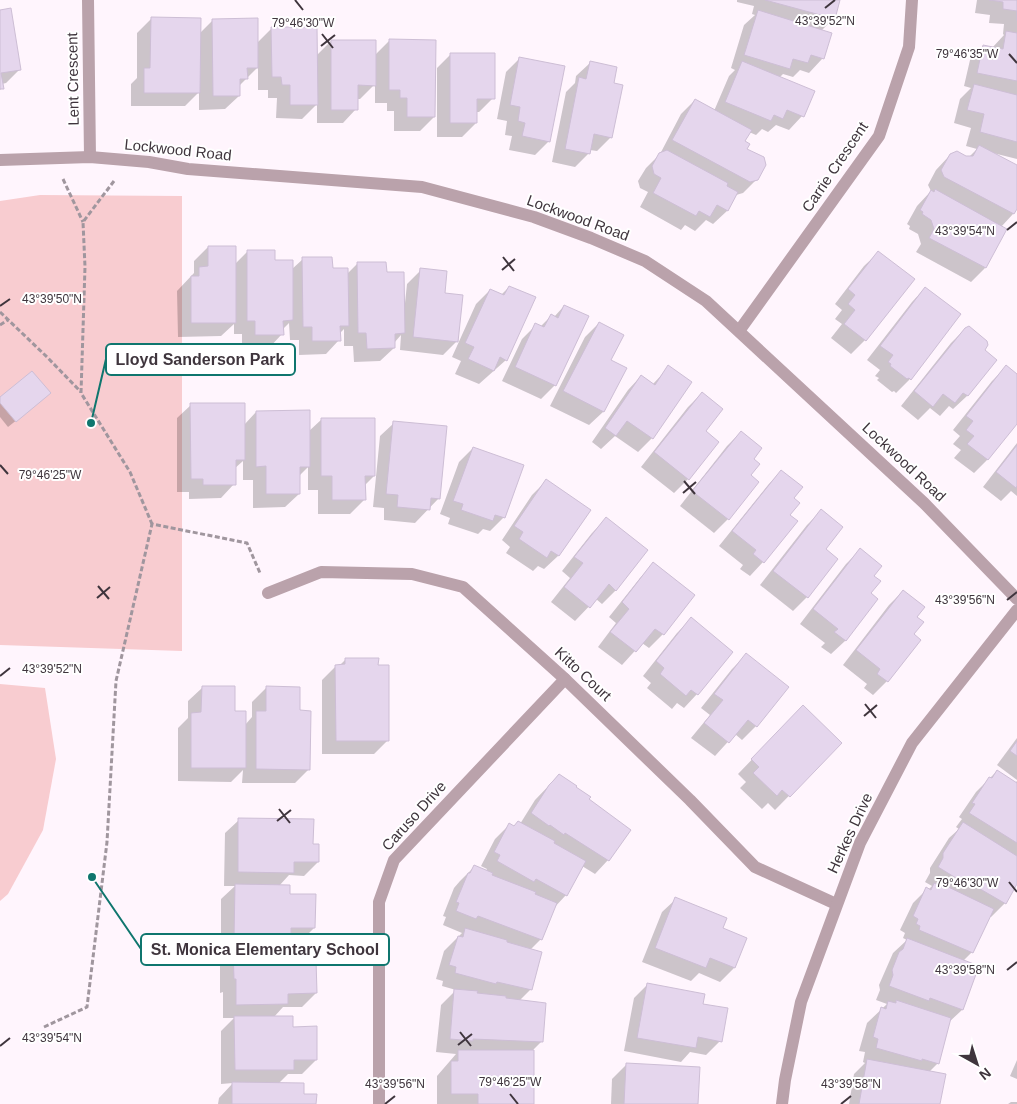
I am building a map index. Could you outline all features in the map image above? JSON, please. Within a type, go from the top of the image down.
[{"type":"street","name":"Lent Crescent","points":[[88,0],[90,158]]},
{"type":"street","name":"Carrie Crescent","points":[[739,331],[879,136],[909,47],[912,0]]},
{"type":"street","name":"Lockwood Road","points":[[0,160],[90,158],[149,162],[188,169],[422,187],[534,217],[645,261],[706,301],[924,503],[1017,599]]},
{"type":"street","name":"Kitto Court","points":[[268,593],[321,572],[412,574],[463,587],[565,679],[690,800],[755,867],[836,904]]},
{"type":"street","name":"Herkes Drive","points":[[782,1104],[801,1002],[860,843],[912,744],[1017,610]]},
{"type":"street","name":"Caruso Drive","points":[[379,1104],[379,902],[394,860],[565,679]]},
{"type":"path","points":[[53,158],[83,222],[85,268],[82,393]]},
{"type":"path","points":[[83,222],[130,161]]},
{"type":"path","points":[[0,312],[47,356],[82,393],[130,472],[152,524],[116,681],[107,842],[87,1007],[44,1027]]},
{"type":"path","points":[[0,325],[8,320]]},
{"type":"path","points":[[152,524],[247,543],[268,593]]},
{"type":"shaded area","points":[[40,195],[182,196],[182,651],[0,645],[0,201]]},
{"type":"shaded area","points":[[0,684],[45,688],[56,759],[43,830],[8,894],[0,901]]},
{"type":"building","points":[[765,0],[840,0],[835,19]]},
{"type":"building","points":[[989,0],[1017,0],[1017,11],[1003,9],[1003,2]]},
{"type":"building","points":[[11,8],[21,70],[1,73],[4,89],[0,89],[0,10]]},
{"type":"building","points":[[758,10],[832,33],[824,59],[811,55],[808,63],[793,59],[790,69],[744,55]]},
{"type":"building","points":[[151,17],[201,18],[200,93],[144,93],[144,68],[150,68]]},
{"type":"building","points":[[258,18],[258,68],[247,68],[248,79],[240,79],[240,96],[213,96],[212,19]]},
{"type":"building","points":[[271,27],[317,27],[318,105],[290,105],[290,85],[282,85],[281,77],[272,77]]},
{"type":"building","points":[[1006,31],[1017,33],[1017,81],[977,73],[983,45],[1003,49]]},
{"type":"building","points":[[389,39],[436,40],[435,117],[407,117],[407,98],[400,98],[400,90],[389,90]]},
{"type":"building","points":[[331,40],[376,40],[376,86],[358,85],[358,110],[331,110]]},
{"type":"building","points":[[450,53],[495,53],[495,99],[477,99],[477,123],[450,123]]},
{"type":"building","points":[[519,57],[565,66],[550,142],[522,136],[525,123],[518,121],[520,107],[510,105]]},
{"type":"building","points":[[590,61],[617,67],[614,83],[623,85],[612,138],[594,134],[590,154],[565,149],[579,77],[586,79]]},
{"type":"building","points":[[742,61],[815,91],[804,117],[787,110],[783,119],[774,115],[771,121],[725,102]]},
{"type":"building","points":[[974,84],[1017,95],[1017,142],[980,132],[984,114],[967,110]]},
{"type":"building","points":[[695,99],[752,130],[745,141],[750,144],[747,149],[764,157],[766,165],[758,180],[750,182],[672,140]]},
{"type":"building","points":[[979,145],[1017,165],[1017,209],[1014,214],[944,177],[941,170],[950,154],[957,151],[966,156],[973,156]]},
{"type":"building","points":[[667,150],[728,183],[727,186],[738,192],[728,211],[717,205],[710,217],[699,211],[696,216],[653,193],[661,178],[654,174],[652,166],[659,153]]},
{"type":"building","points":[[935,189],[1007,229],[986,268],[929,238],[934,229],[931,220],[922,214],[923,212],[920,210],[931,190],[934,192]]},
{"type":"building","points":[[208,246],[236,246],[236,323],[191,323],[191,276],[199,276],[199,267],[208,266]]},
{"type":"building","points":[[247,250],[275,250],[275,260],[293,260],[293,320],[283,321],[284,335],[255,335],[255,321],[247,321]]},
{"type":"building","points":[[878,251],[915,279],[866,341],[844,324],[855,310],[848,304],[855,295],[848,289]]},
{"type":"building","points":[[302,257],[332,257],[333,268],[348,268],[349,326],[340,326],[341,341],[312,341],[312,327],[303,327]]},
{"type":"building","points":[[357,262],[386,262],[387,272],[404,272],[405,333],[395,334],[395,348],[367,349],[366,333],[358,333]]},
{"type":"building","points":[[420,268],[447,271],[445,293],[463,295],[458,342],[413,337]]},
{"type":"building","points":[[509,286],[536,297],[507,361],[500,357],[494,371],[468,359],[474,347],[465,343],[490,289],[504,295]]},
{"type":"building","points":[[925,287],[961,314],[911,380],[890,366],[891,364],[888,362],[893,355],[880,346]]},
{"type":"building","points":[[564,305],[589,316],[556,386],[515,367],[535,323],[544,327],[551,314],[558,318]]},
{"type":"building","points":[[599,322],[624,335],[611,360],[627,368],[604,412],[563,391]]},
{"type":"building","points":[[969,326],[987,341],[988,345],[985,350],[997,360],[968,396],[963,393],[955,403],[943,394],[933,407],[914,391],[965,328]]},
{"type":"building","points":[[668,365],[692,382],[653,439],[627,421],[616,436],[605,428],[641,375],[655,385]]},
{"type":"building","points":[[1006,365],[1017,374],[1017,424],[988,460],[967,444],[974,436],[966,430],[973,421],[966,416]]},
{"type":"building","points":[[32,371],[51,393],[16,422],[0,403],[0,397]]},
{"type":"building","points":[[702,392],[723,409],[706,431],[719,442],[689,480],[654,452]]},
{"type":"building","points":[[190,403],[245,403],[245,460],[236,460],[236,485],[203,485],[203,479],[191,479]]},
{"type":"building","points":[[310,410],[310,467],[300,467],[300,494],[266,494],[266,466],[256,467],[256,411]]},
{"type":"building","points":[[321,418],[375,418],[375,476],[365,476],[366,500],[332,500],[332,476],[321,476]]},
{"type":"building","points":[[393,421],[447,426],[440,499],[431,498],[430,510],[397,507],[398,495],[386,494]]},
{"type":"building","points":[[741,431],[762,448],[754,459],[760,464],[751,475],[759,482],[729,520],[692,491]]},
{"type":"building","points":[[1017,445],[1017,486],[1016,488],[996,472]]},
{"type":"building","points":[[473,447],[524,465],[505,518],[495,515],[493,521],[461,510],[463,504],[453,501]]},
{"type":"building","points":[[781,470],[803,487],[794,498],[800,503],[790,515],[798,521],[764,563],[753,554],[756,550],[732,531]]},
{"type":"building","points":[[546,479],[591,510],[559,556],[551,551],[547,558],[519,539],[523,532],[514,526]]},
{"type":"building","points":[[821,509],[843,527],[826,549],[838,559],[808,598],[773,571]]},
{"type":"building","points":[[606,517],[648,550],[616,591],[609,584],[590,608],[564,587],[583,563],[574,557]]},
{"type":"building","points":[[860,548],[882,566],[874,576],[881,581],[871,593],[878,599],[846,641],[834,632],[838,629],[813,609]]},
{"type":"building","points":[[653,562],[695,595],[664,635],[655,629],[636,652],[610,632],[629,609],[622,602]]},
{"type":"building","points":[[903,590],[925,607],[917,617],[924,622],[914,634],[921,640],[888,682],[877,674],[880,669],[856,650]]},
{"type":"building","points":[[691,617],[733,652],[698,695],[691,690],[686,696],[660,674],[664,668],[656,661]]},
{"type":"building","points":[[746,653],[789,687],[757,727],[748,720],[729,743],[704,723],[723,700],[714,694]]},
{"type":"building","points":[[345,658],[379,658],[378,665],[389,665],[389,741],[336,741],[335,665],[345,664]]},
{"type":"building","points":[[202,686],[235,686],[235,711],[246,711],[246,768],[191,768],[191,713],[201,712]]},
{"type":"building","points":[[266,686],[300,687],[300,710],[311,711],[310,770],[256,769],[256,711],[266,711]]},
{"type":"building","points":[[803,705],[842,743],[790,797],[782,790],[777,796],[753,773],[759,767],[751,759]]},
{"type":"building","points":[[1017,741],[1017,756],[1010,751]]},
{"type":"building","points":[[997,770],[1017,783],[1017,843],[969,813],[975,804],[972,803],[989,777],[992,778]]},
{"type":"building","points":[[559,774],[577,786],[591,797],[589,799],[631,830],[609,861],[565,833],[564,835],[549,826],[531,813],[549,785]]},
{"type":"building","points":[[238,818],[314,819],[313,844],[319,844],[319,862],[294,862],[294,873],[238,872]]},
{"type":"building","points":[[518,821],[555,841],[554,843],[586,861],[567,896],[536,879],[534,882],[497,861],[500,855],[494,852],[509,823],[514,826]]},
{"type":"building","points":[[963,822],[1017,856],[1017,884],[1006,904],[975,886],[974,889],[938,867],[943,858],[943,853]]},
{"type":"building","points":[[474,865],[493,873],[492,875],[536,892],[535,894],[557,903],[542,940],[478,916],[476,919],[456,911],[459,903],[456,902],[468,873],[470,873]]},
{"type":"building","points":[[934,883],[939,885],[940,883],[994,909],[973,953],[919,930],[920,926],[916,924],[918,919],[913,916],[926,887],[931,890]]},
{"type":"building","points":[[235,884],[290,885],[290,894],[316,894],[315,928],[291,928],[291,939],[234,938]]},
{"type":"building","points":[[675,897],[727,918],[723,928],[747,938],[735,968],[710,958],[706,968],[655,948]]},
{"type":"building","points":[[465,928],[542,952],[532,990],[497,982],[496,984],[455,973],[456,967],[449,965],[458,936],[463,937]]},
{"type":"building","points":[[907,938],[979,966],[963,1010],[930,998],[929,1001],[889,986],[893,975],[892,970]]},
{"type":"building","points":[[233,950],[293,950],[293,960],[316,960],[317,993],[288,994],[288,1004],[236,1005]]},
{"type":"building","points":[[647,983],[705,994],[703,1004],[728,1008],[722,1042],[698,1037],[696,1048],[637,1038]]},
{"type":"building","points":[[454,989],[478,991],[477,993],[546,1003],[543,1042],[450,1039]]},
{"type":"building","points":[[896,1000],[951,1018],[939,1064],[876,1048],[878,1039],[873,1037],[881,1007],[886,1009],[888,1001],[896,1003]]},
{"type":"building","points":[[234,1016],[293,1016],[293,1027],[317,1026],[317,1060],[294,1060],[294,1070],[235,1070]]},
{"type":"building","points":[[458,1050],[534,1050],[534,1104],[478,1104],[478,1094],[451,1094],[451,1061],[458,1061]]},
{"type":"building","points":[[867,1059],[946,1074],[940,1104],[859,1104]]},
{"type":"building","points":[[626,1063],[700,1067],[698,1104],[624,1104]]},
{"type":"building","points":[[232,1082],[304,1083],[304,1094],[317,1094],[316,1104],[232,1104]]},
{"type":"place","name":"Lloyd Sanderson Park","points":[[91,423]]},
{"type":"place","name":"St. Monica Elementary School","points":[[92,877]]}]
